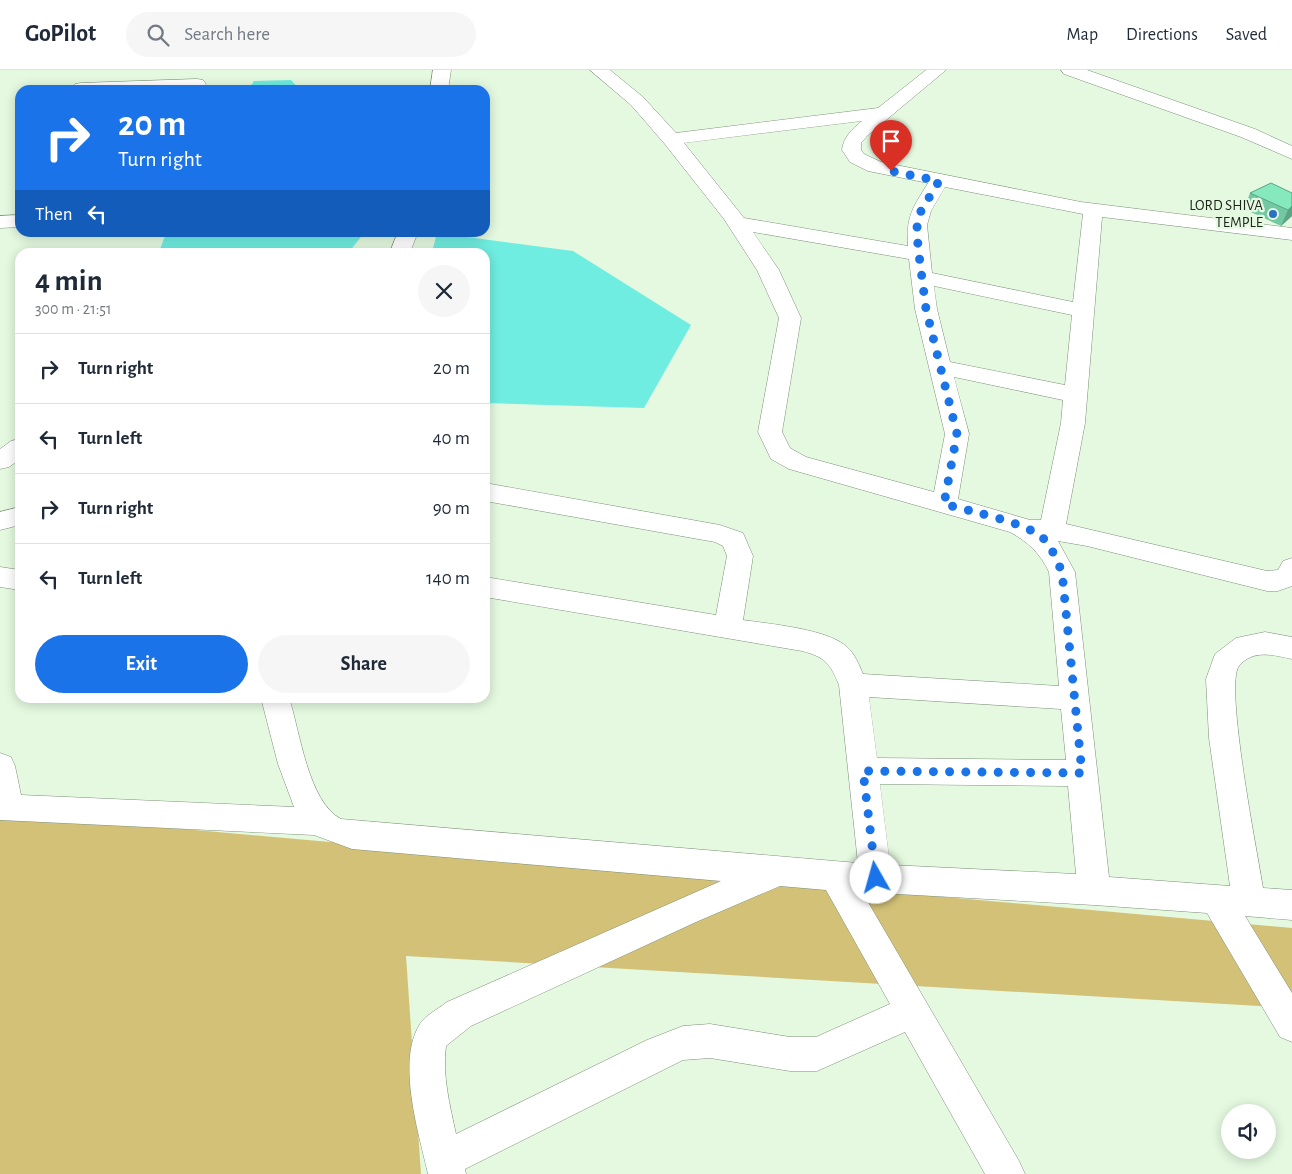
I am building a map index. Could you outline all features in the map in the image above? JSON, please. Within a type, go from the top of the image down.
[{"type":"street","points":[[82,85],[90,70]]},
{"type":"street","points":[[440,85],[442,70]]},
{"type":"street","points":[[599,70],[637,101],[671,139],[765,264],[790,318],[770,432],[780,453],[798,463],[1019,525],[1052,530],[1267,581],[1278,581],[1288,577],[1292,568]]},
{"type":"street","points":[[937,70],[860,132],[852,143],[851,150],[857,158],[875,167],[1093,210],[1292,234]]},
{"type":"street","points":[[1070,70],[1248,133],[1292,153]]},
{"type":"street","points":[[139,85],[198,81]]},
{"type":"street","points":[[671,139],[885,113]]},
{"type":"street","points":[[939,181],[921,211],[917,225],[926,309],[957,434],[944,504]]},
{"type":"street","points":[[1052,530],[1069,447],[1076,395],[1093,210]]},
{"type":"street","points":[[0,222],[15,221]]},
{"type":"street","points":[[736,223],[919,254]]},
{"type":"street","points":[[922,277],[1083,311]]},
{"type":"street","points":[[941,367],[1076,395]]},
{"type":"street","points":[[0,461],[15,451]]},
{"type":"street","points":[[490,493],[720,534],[734,540],[740,556],[728,628]]},
{"type":"street","points":[[0,522],[15,518]]},
{"type":"street","points":[[1019,525],[1043,538],[1056,557],[1062,572],[1094,890]]},
{"type":"street","points":[[0,578],[15,580]]},
{"type":"street","points":[[490,588],[802,640],[829,647],[843,660],[853,685],[876,878]]},
{"type":"street","points":[[1249,902],[1224,738],[1220,679],[1225,662],[1246,646],[1265,643],[1292,648]]},
{"type":"street","points":[[853,685],[1074,698]]},
{"type":"street","points":[[276,703],[308,807],[320,822],[335,831],[352,835],[836,876],[1094,890],[1292,905]]},
{"type":"street","points":[[0,766],[4,808],[320,822]]},
{"type":"street","points":[[863,771],[1082,773]]},
{"type":"street","points":[[780,871],[684,911],[459,1014],[432,1037],[427,1058],[429,1085],[445,1167],[659,1052],[683,1043],[710,1041],[790,1054],[817,1054],[913,1011]]},
{"type":"street","points":[[836,876],[1006,1174]]},
{"type":"street","points":[[1216,899],[1292,1025]]},
{"type":"shaded area","points":[[0,818],[162,827],[1292,928],[1292,1008],[406,956],[421,1174],[0,1174]]},
{"type":"water","points":[[291,80],[296,85],[251,85],[254,81]]},
{"type":"water","points":[[164,237],[361,237],[352,248],[160,248]]},
{"type":"water","points":[[436,237],[467,237],[573,251],[691,325],[644,408],[490,403],[490,248],[433,248]]},
{"type":"building","points":[[1271,183],[1292,193],[1292,206],[1288,210],[1250,193]]},
{"type":"place","name":"LORD SHIVA TEMPLE","points":[[1273,214]]},
{"type":"route","points":[[876,878],[863,771],[1082,773],[1062,572],[1056,557],[1043,538],[1019,525],[944,504],[957,434],[926,309],[917,225],[921,211],[939,181],[891,171]]}]
